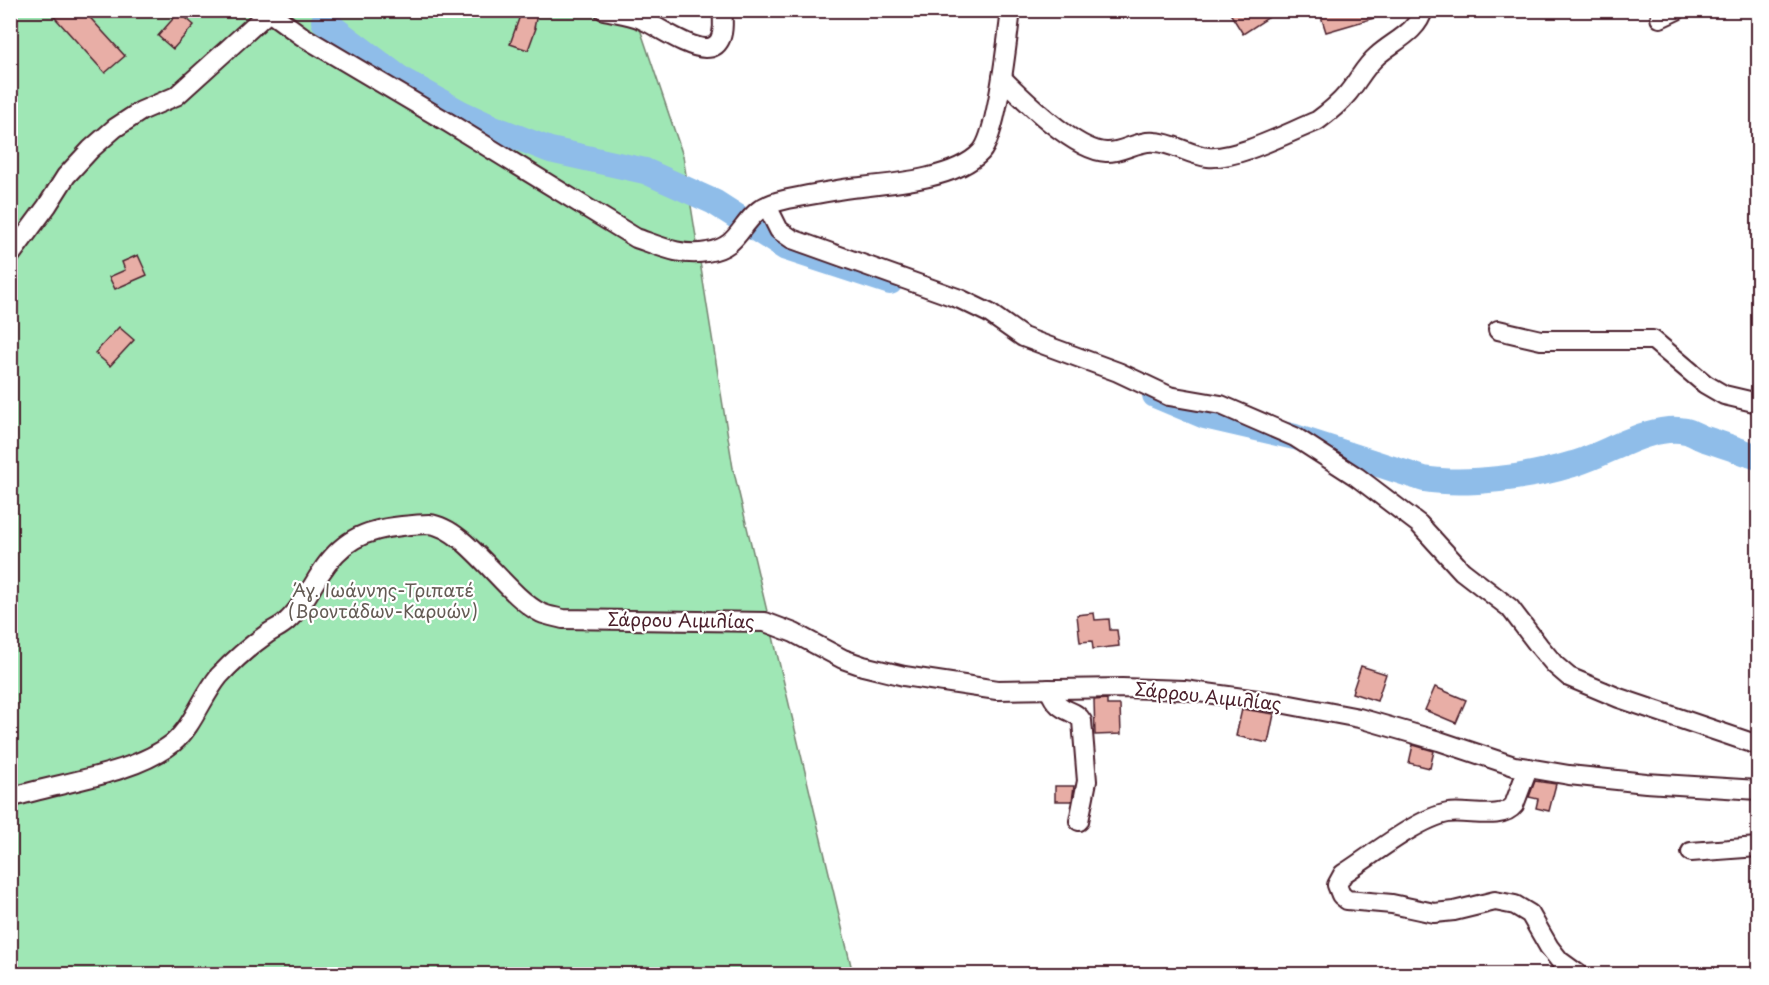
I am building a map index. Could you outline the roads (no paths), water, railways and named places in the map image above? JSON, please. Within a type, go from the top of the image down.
[{"type":"street","points":[[604,10],[631,15],[687,45],[702,49],[711,47],[722,38],[722,10]]},
{"type":"street","points":[[10,256],[47,207],[66,176],[90,149],[115,128],[141,111],[176,96],[270,11],[302,36],[450,123],[636,238],[669,250],[690,254],[703,253],[726,246],[761,210],[784,200],[908,181],[965,164],[983,150],[987,142],[1002,78],[1011,10]]},
{"type":"street","points":[[1002,78],[1055,127],[1087,146],[1101,151],[1114,151],[1151,141],[1171,144],[1207,157],[1225,156],[1317,121],[1348,92],[1375,57],[1419,21],[1423,10]]},
{"type":"street","points":[[1660,18],[1677,10]]},
{"type":"street","points":[[761,210],[779,230],[792,240],[960,299],[989,314],[1023,337],[1118,372],[1168,396],[1221,405],[1295,437],[1358,477],[1419,524],[1462,571],[1510,608],[1550,659],[1569,677],[1619,698],[1758,745]]},
{"type":"street","points":[[1498,330],[1541,339],[1653,340],[1705,384],[1724,394],[1758,403]]},
{"type":"street","name":"Σάρρου Αιμιλίας","points":[[10,798],[134,765],[154,756],[173,743],[185,730],[206,693],[220,675],[249,648],[291,618],[327,563],[337,553],[365,532],[382,528],[429,524],[447,530],[521,599],[540,612],[555,617],[575,620],[765,622],[794,633],[843,659],[881,671],[949,684],[997,690],[1122,688],[1184,690],[1280,703],[1359,718],[1514,766],[1569,775],[1646,783],[1758,790]]},
{"type":"street","points":[[1049,689],[1058,705],[1079,716],[1082,722],[1086,780],[1078,821]]},
{"type":"street","points":[[1528,768],[1511,809],[1500,814],[1461,812],[1435,816],[1344,874],[1337,885],[1338,890],[1347,900],[1392,903],[1434,913],[1454,911],[1495,901],[1515,905],[1530,914],[1560,961],[1578,975]]},
{"type":"street","points":[[1691,852],[1758,847]]},
{"type":"waterway","points":[[324,21],[402,80],[491,127],[550,150],[645,171],[714,202],[786,248],[890,282]]},
{"type":"waterway","points":[[1155,395],[1205,416],[1295,437],[1424,479],[1441,481],[1479,481],[1538,473],[1586,460],[1644,436],[1672,430],[1688,432],[1758,457]]},
{"type":"park label","name":"Άγ. Ιωάννης-Τριπατέ (Βροντάδων-Καρυών)","points":[[383,601]]}]
